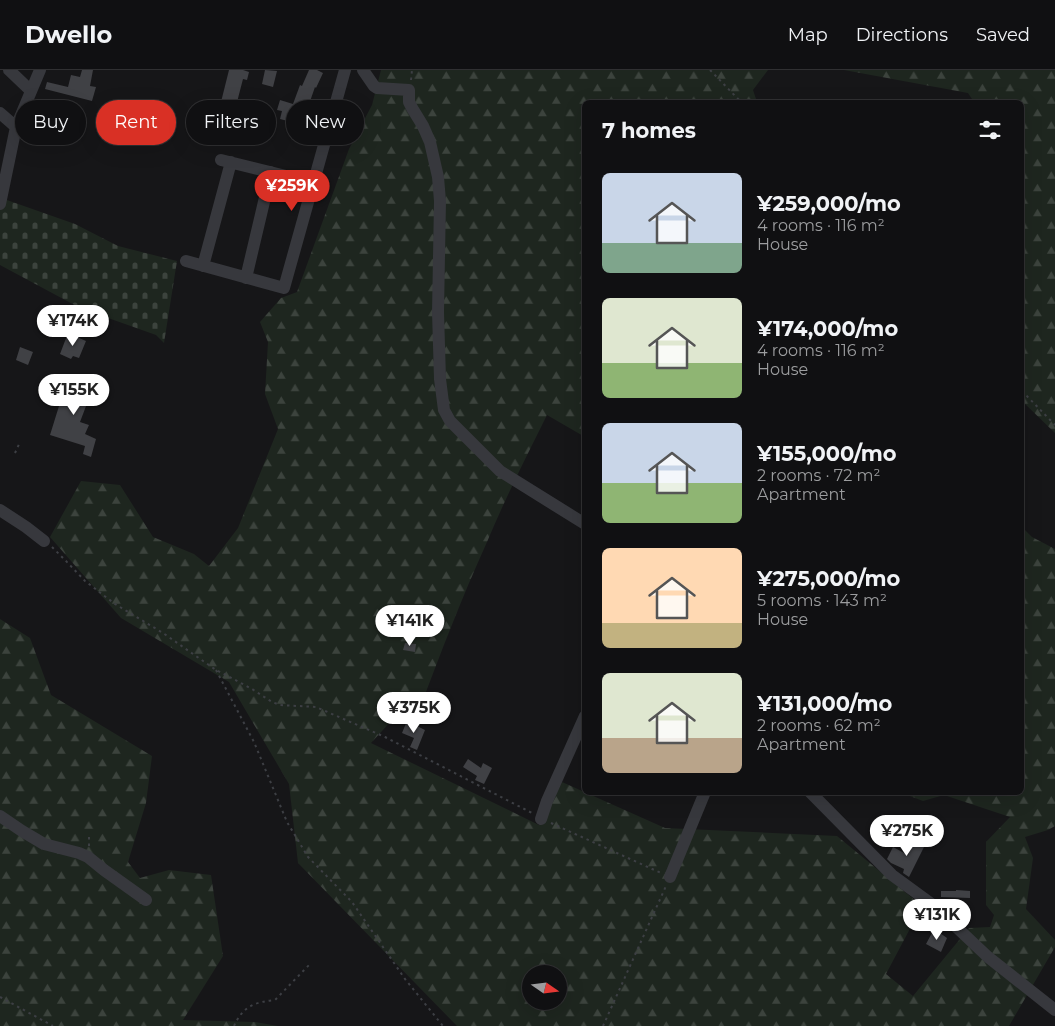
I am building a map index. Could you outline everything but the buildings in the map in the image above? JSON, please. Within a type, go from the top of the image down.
[{"type":"street","points":[[9,70],[31,91]]},
{"type":"street","points":[[27,100],[40,70]]},
{"type":"street","points":[[186,262],[284,288],[345,70]]},
{"type":"street","points":[[363,70],[377,88],[409,90],[409,102],[424,126],[432,151],[438,177],[440,202],[438,312],[440,379],[444,410],[450,421],[500,471],[582,522]]},
{"type":"street","points":[[0,113],[15,126]]},
{"type":"street","points":[[0,204],[15,132]]},
{"type":"street","points":[[203,266],[226,161],[314,183]]},
{"type":"street","points":[[246,278],[271,172]]},
{"type":"street","points":[[0,510],[44,541]]},
{"type":"street","points":[[541,819],[547,801],[582,723]]},
{"type":"street","points":[[670,877],[704,795]]},
{"type":"street","points":[[813,795],[892,875],[933,905],[988,957],[1055,1010]]},
{"type":"street","points":[[0,816],[22,832],[44,844],[88,857],[146,900]]},
{"type":"path","points":[[710,70],[739,100]]},
{"type":"path","points":[[1024,393],[1055,425]]},
{"type":"path","points":[[15,453],[20,442]]},
{"type":"path","points":[[44,541],[66,560],[85,581],[115,604],[163,633],[216,670],[272,702],[280,705],[316,707],[385,737],[523,807],[541,819],[670,877],[603,1026]]},
{"type":"path","points":[[216,670],[254,742],[287,822],[308,857],[352,902],[404,979],[443,1026]]},
{"type":"path","points":[[234,1026],[238,1017],[249,1006],[275,1000],[311,962]]},
{"type":"path","points":[[0,997],[53,1026]]},
{"type":"green space","points":[[381,70],[768,70],[753,90],[756,100],[582,100],[582,435],[547,415],[508,494],[478,563],[420,708],[393,719],[371,743],[539,825],[562,782],[582,791],[582,795],[591,795],[665,828],[837,836],[922,906],[886,974],[913,996],[969,928],[990,927],[994,915],[986,905],[986,842],[1010,817],[944,795],[1024,795],[1024,529],[1032,537],[1055,549],[1055,826],[1025,837],[1033,858],[1026,909],[1055,940],[1055,947],[1009,1026],[457,1026],[298,863],[289,784],[229,682],[121,618],[50,537],[81,481],[120,485],[153,537],[194,554],[209,566],[238,528],[278,429],[265,394],[268,342],[260,322],[281,298],[297,292],[349,149],[351,145],[364,145],[364,120],[372,105]]},
{"type":"green space","points":[[844,70],[1055,70],[1055,433],[1024,403],[1024,100],[973,100],[968,93]]},
{"type":"green space","points":[[4,199],[75,224],[118,246],[177,261],[164,343],[156,335],[80,308],[0,265],[0,208]]},
{"type":"green space","points":[[0,619],[30,638],[51,695],[152,756],[146,803],[128,862],[140,878],[169,870],[211,875],[223,956],[183,1020],[255,1022],[278,1026],[0,1026]]},
{"type":"green space","points":[[907,795],[944,795],[923,801]]}]
